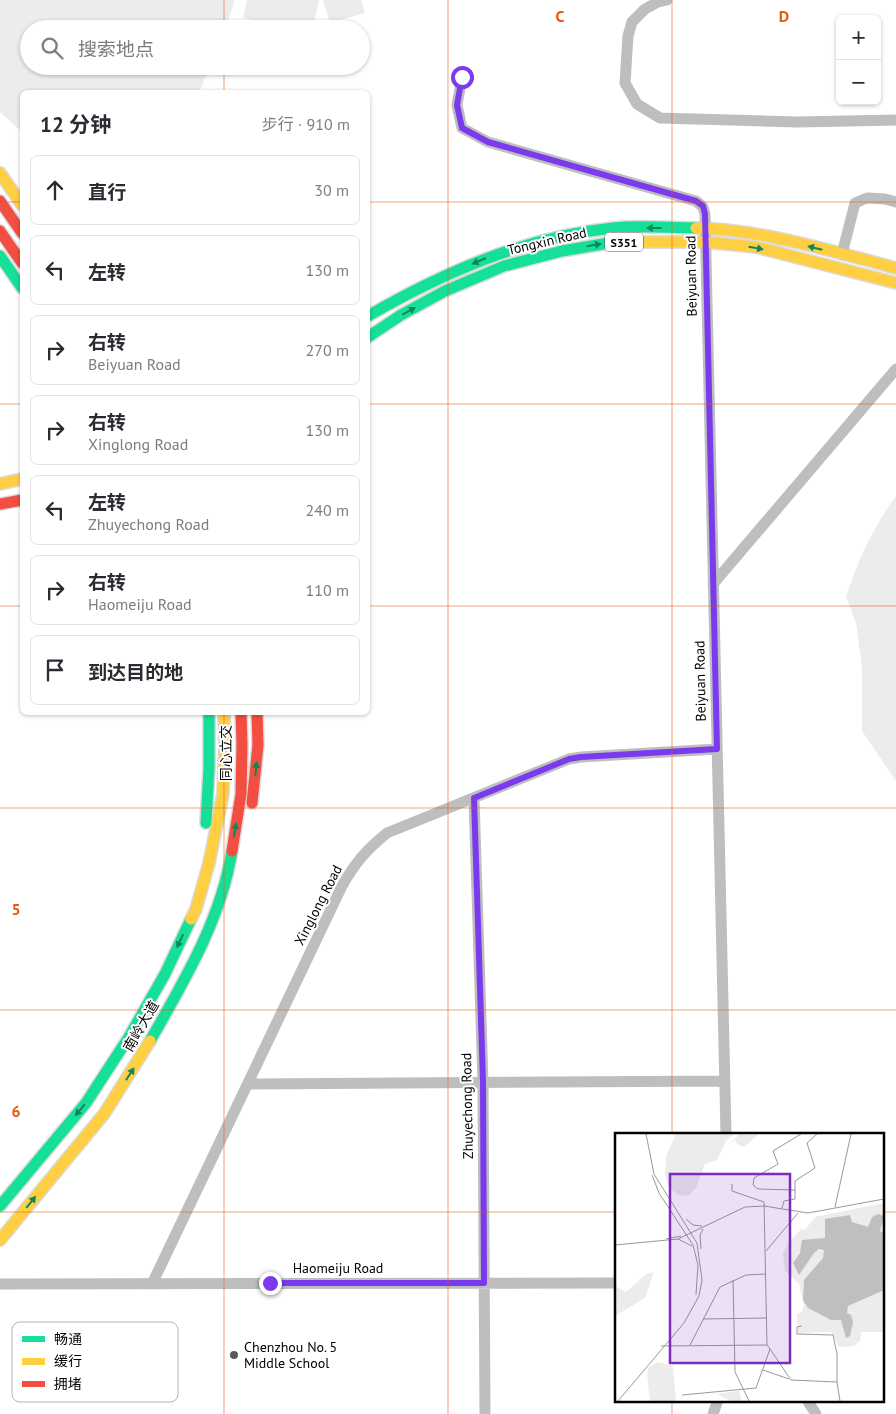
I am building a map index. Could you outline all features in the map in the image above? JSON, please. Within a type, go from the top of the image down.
[{"type":"main road","points":[[0,174],[20,202]]},
{"type":"main road","points":[[0,201],[20,230]]},
{"type":"main road","name":"Tongxin Road","points":[[370,315],[440,278],[499,253],[560,236],[614,228],[704,228],[758,233],[896,268]]},
{"type":"main road","points":[[0,231],[20,260]]},
{"type":"main road","name":"Tongxin Road","points":[[370,335],[445,291],[504,266],[562,250],[615,242],[705,242],[756,248],[896,283]]},
{"type":"main road","points":[[0,256],[20,285]]},
{"type":"main road","points":[[0,484],[20,479]]},
{"type":"main road","points":[[0,504],[20,500]]},
{"type":"main road","points":[[196,909],[209,793],[209,715]]},
{"type":"main road","name":"同心立交","points":[[223,794],[224,715]]},
{"type":"main road","name":"同心立交","points":[[241,715],[241,794]]},
{"type":"main road","points":[[215,916],[236,870],[253,796],[258,745],[257,715]]},
{"type":"main road","name":"南岭大道","points":[[0,1206],[92,1095],[129,1037],[165,974],[196,909],[209,863],[223,794]]},
{"type":"main road","name":"南岭大道","points":[[0,1240],[104,1114],[146,1048],[183,983],[215,916],[229,868],[241,794]]},
{"type":"street","points":[[667,0],[658,2],[645,9],[632,22],[628,36],[625,83],[637,104],[660,118],[798,122],[896,120]]},
{"type":"street","name":"Beiyuan Road","points":[[462,77],[457,105],[462,128],[488,142],[696,201],[703,206],[705,214],[726,1133]]},
{"type":"street","points":[[842,254],[855,203],[867,198],[896,202]]},
{"type":"street","points":[[713,584],[896,369]]},
{"type":"street","name":"Xinglong Road","points":[[152,1284],[342,886],[360,857],[373,844],[387,833],[569,759],[717,749]]},
{"type":"street","name":"Zhuyechong Road","points":[[474,798],[483,1082],[485,1414]]},
{"type":"street","points":[[248,1084],[725,1081]]},
{"type":"street","name":"Haomeiju Road","points":[[0,1284],[615,1283]]},
{"type":"street","points":[[713,1414],[717,1402]]},
{"type":"street","points":[[808,1402],[816,1414]]},
{"type":"shaded area","points":[[0,0],[235,0],[228,20],[20,20],[20,75],[206,75],[200,90],[20,90],[20,130],[0,112]]},
{"type":"shaded area","points":[[247,0],[319,0],[315,20],[253,20],[243,18]]},
{"type":"shaded area","points":[[323,0],[361,0],[365,13],[340,20],[329,20]]},
{"type":"shaded area","points":[[896,496],[896,781],[862,731],[862,667],[856,623],[846,597],[867,544]]},
{"type":"traffic: fast","points":[[370,315],[456,271],[517,248],[548,239],[623,227],[696,228]]},
{"type":"traffic: fast","points":[[370,336],[401,315],[445,291],[504,266],[562,251],[625,242]]},
{"type":"traffic: fast","points":[[0,256],[20,285]]},
{"type":"traffic: fast","points":[[206,823],[209,715]]},
{"type":"traffic: fast","points":[[150,1041],[188,973],[210,926],[227,877],[232,851]]},
{"type":"traffic: fast","points":[[0,1206],[86,1103],[129,1037],[165,974],[191,919]]},
{"type":"traffic: slow","points":[[0,173],[20,202]]},
{"type":"traffic: slow","points":[[696,228],[772,237],[896,268]]},
{"type":"traffic: slow","points":[[625,242],[705,242],[756,247],[896,283]]},
{"type":"traffic: slow","points":[[0,484],[20,479]]},
{"type":"traffic: slow","points":[[191,919],[196,909],[209,863],[223,794],[224,715]]},
{"type":"traffic: slow","points":[[0,1240],[104,1114],[150,1041]]},
{"type":"traffic: jam","points":[[0,201],[20,230]]},
{"type":"traffic: jam","points":[[0,231],[20,260]]},
{"type":"traffic: jam","points":[[0,504],[20,500]]},
{"type":"traffic: jam","points":[[232,851],[241,794],[241,715]]},
{"type":"traffic: jam","points":[[252,803],[258,745],[257,715]]},
{"type":"place","name":"Chenzhou No. 5 Middle School","points":[[234,1355]]},
{"type":"route","points":[[270,1283],[484,1283],[483,1082],[474,798],[569,759],[717,749],[705,214],[703,206],[696,201],[488,142],[462,128],[457,105],[462,77]]}]
